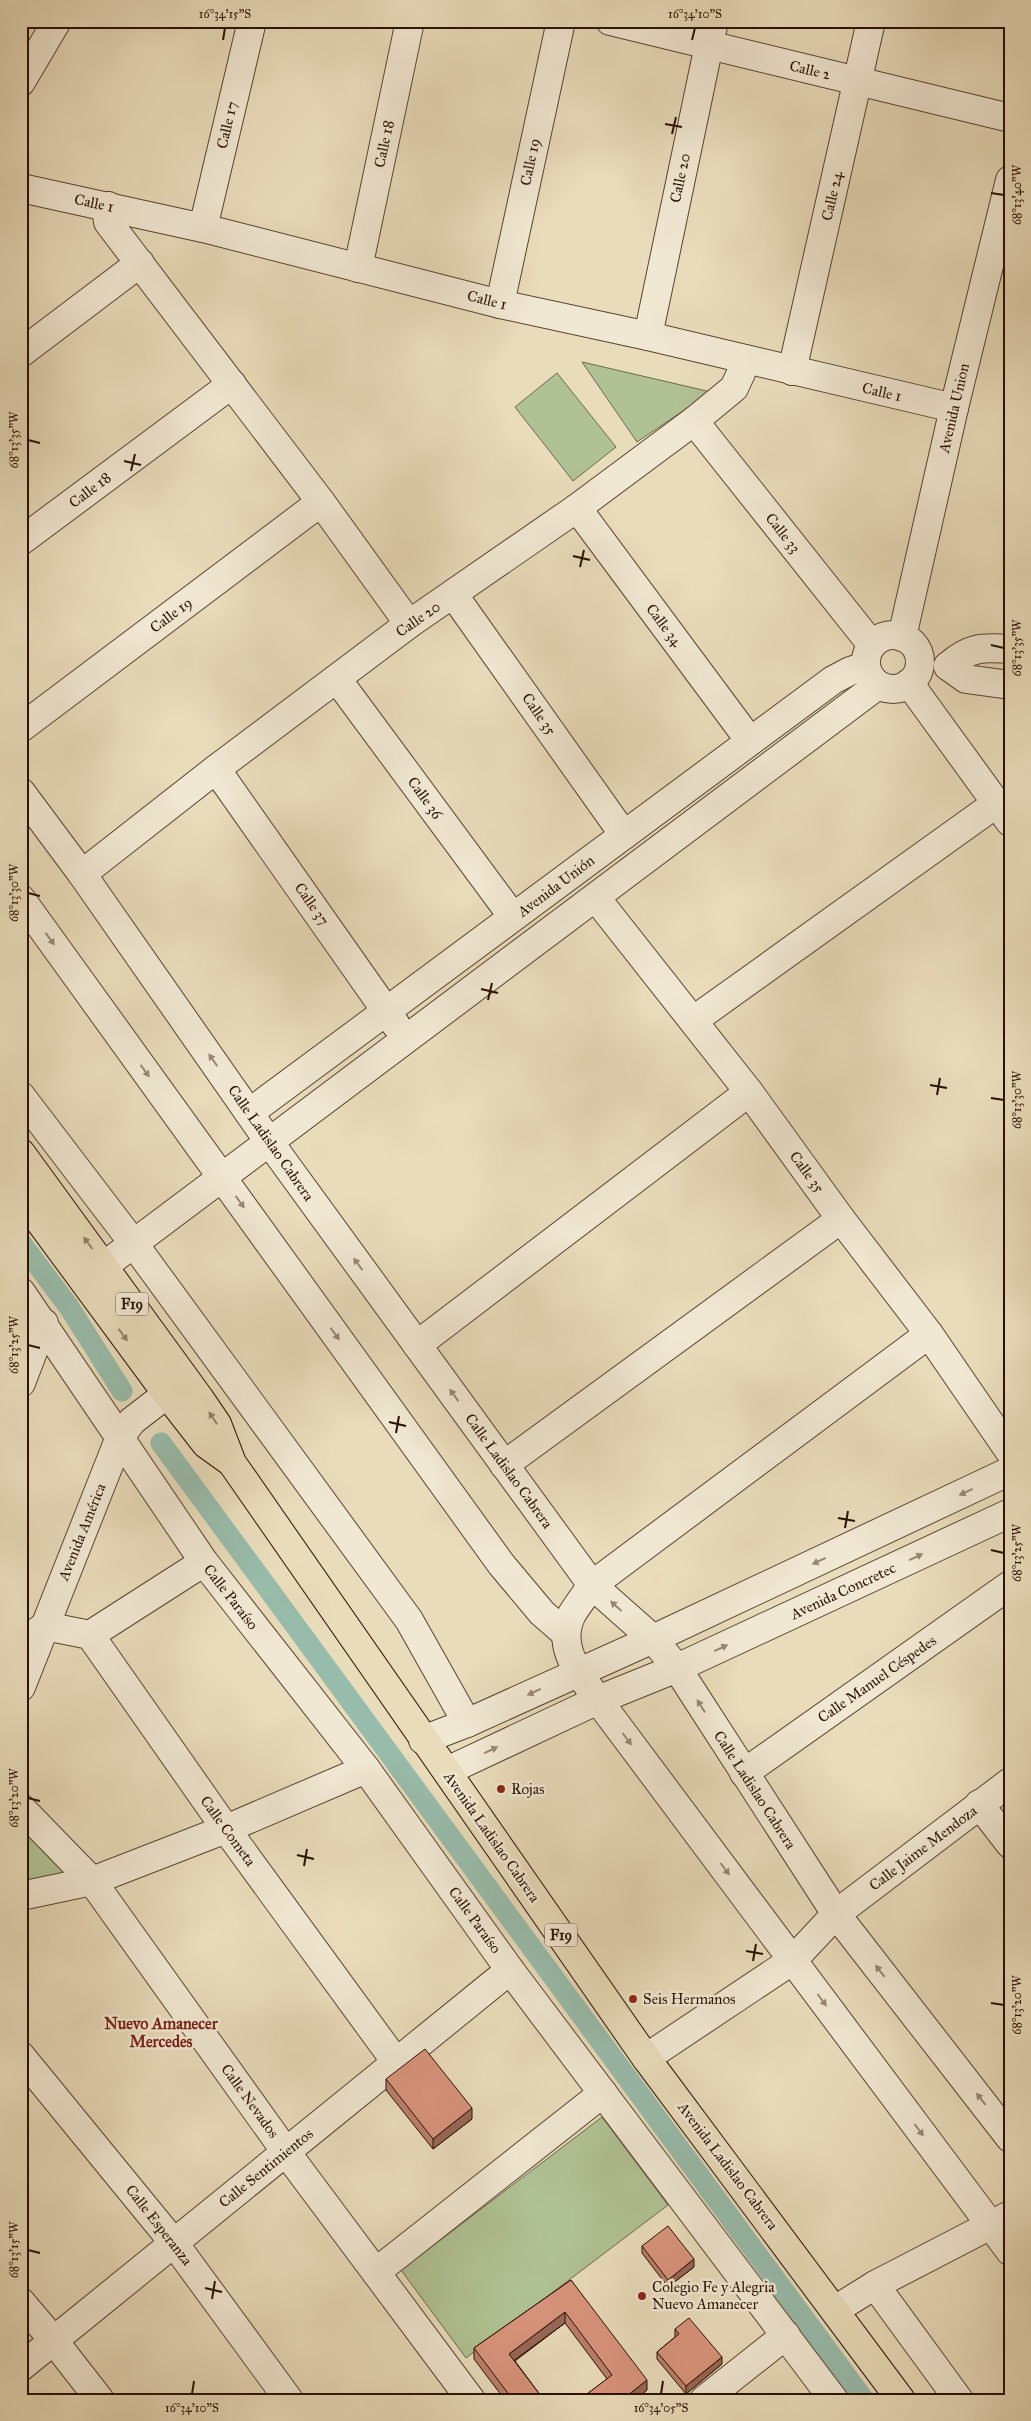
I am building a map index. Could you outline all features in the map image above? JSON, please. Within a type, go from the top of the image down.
[{"type":"highway","name":"F19","points":[[21,1153],[217,1424],[232,1463]]},
{"type":"highway","name":"F19","points":[[21,1196],[142,1415],[206,1444],[232,1463]]},
{"type":"highway","name":"Avenida Ladislao Cabrera","points":[[232,1463],[646,2058],[901,2400]]},
{"type":"street","points":[[21,82],[58,21]]},
{"type":"street","name":"Calle 17","points":[[203,228],[252,21]]},
{"type":"street","name":"Calle 18","points":[[358,268],[410,21]]},
{"type":"street","name":"Calle 19","points":[[500,304],[561,21]]},
{"type":"street","name":"Calle 2","points":[[610,21],[711,34],[858,81],[1010,118]]},
{"type":"street","name":"Calle 24","points":[[792,371],[871,21]]},
{"type":"street","name":"Calle 20","points":[[648,336],[711,34]]},
{"type":"street","name":"Avenida Union","points":[[902,637],[954,408],[1010,180]]},
{"type":"street","name":"Calle 1","points":[[21,188],[203,228],[500,304],[648,336],[954,408]]},
{"type":"street","points":[[108,206],[108,222],[321,502],[409,624]]},
{"type":"street","points":[[21,353],[140,263]]},
{"type":"street","name":"Calle 20","points":[[82,874],[216,769],[409,624],[577,508],[694,421],[734,388],[741,373],[744,359]]},
{"type":"street","name":"Calle 18","points":[[21,541],[232,384]]},
{"type":"street","name":"Calle 33","points":[[694,421],[872,665]]},
{"type":"street","name":"Calle 19","points":[[21,728],[321,502]]},
{"type":"street","name":"Calle 34","points":[[577,508],[750,741]]},
{"type":"street","name":"Calle 35","points":[[453,594],[624,835]]},
{"type":"street","points":[[104,1266],[596,898],[872,665],[886,636],[902,637],[915,648],[914,673],[1003,812],[694,1020]]},
{"type":"street","points":[[872,665],[894,689],[914,673],[948,666],[959,656],[982,648],[1010,649]]},
{"type":"street","name":"Avenida Unión","points":[[250,1113],[833,680],[850,671],[872,665]]},
{"type":"street","points":[[948,666],[966,679],[1010,685]]},
{"type":"street","name":"Calle 36","points":[[337,679],[513,917]]},
{"type":"street","name":"Calle 37","points":[[216,769],[387,1011],[406,1041]]},
{"type":"street","name":"Calle Ladislao Cabrera","points":[[21,792],[82,874],[270,1143],[592,1585],[653,1639],[677,1668],[836,1914],[1010,2138]]},
{"type":"street","name":"Calle 35","points":[[596,898],[749,1092],[841,1219],[929,1334],[1010,1452]]},
{"type":"street","points":[[21,900],[501,1564],[542,1613],[565,1633]]},
{"type":"street","points":[[417,1345],[749,1092]]},
{"type":"street","points":[[21,1096],[134,1244],[409,1620],[467,1723]]},
{"type":"street","points":[[504,1465],[841,1219]]},
{"type":"street","name":"Calle Paraíso","points":[[21,1292],[44,1323],[142,1415],[204,1562],[366,1769],[510,1970],[834,2400]]},
{"type":"street","points":[[21,1383],[44,1323]]},
{"type":"street","points":[[929,1334],[592,1585],[572,1614],[565,1633],[567,1653],[598,1700],[793,1960],[1000,2220],[1010,2251]]},
{"type":"street","name":"Avenida América","points":[[21,1686],[45,1626],[142,1415]]},
{"type":"street","points":[[423,1740],[467,1723],[578,1671],[653,1639],[1010,1471]]},
{"type":"street","name":"Avenida Concretec","points":[[447,1771],[598,1700],[677,1668],[1010,1514]]},
{"type":"street","points":[[21,1643],[45,1626],[90,1635],[204,1562]]},
{"type":"street","name":"Calle Manuel Céspedes","points":[[744,1773],[1010,1585]]},
{"type":"street","name":"Calle Cometa","points":[[90,1635],[226,1828],[396,2062]]},
{"type":"street","points":[[21,1896],[92,1881],[226,1828],[366,1769]]},
{"type":"street","name":"Calle Jaime Mendoza","points":[[646,2058],[793,1960],[836,1914],[1010,1782]]},
{"type":"street","points":[[979,1804],[1010,1844]]},
{"type":"street","name":"Calle Nevados","points":[[21,1808],[92,1881],[286,2152],[471,2400]]},
{"type":"street","name":"Calle Sentimientos","points":[[21,2367],[510,1970]]},
{"type":"street","name":"Calle Esperanza","points":[[21,2056],[174,2243],[289,2400]]},
{"type":"street","points":[[376,2272],[603,2093]]},
{"type":"street","points":[[835,2310],[875,2285],[1000,2220]]},
{"type":"street","points":[[875,2285],[959,2400]]},
{"type":"street","points":[[21,2302],[100,2400]]},
{"type":"street","points":[[704,2400],[786,2334]]},
{"type":"green space","points":[[582,362],[711,392],[637,442]]},
{"type":"green space","points":[[557,373],[616,447],[573,481],[515,407]]},
{"type":"green space","points":[[21,1826],[77,1879],[21,1900]]},
{"type":"green space","points":[[602,2117],[668,2205],[466,2358],[401,2270]]},
{"type":"building","points":[[425,2049],[472,2108],[433,2139],[386,2079]]},
{"type":"building","points":[[668,2226],[694,2259],[668,2280],[642,2246]]},
{"type":"building","points":[[571,2280],[647,2380],[622,2400],[579,2400],[612,2375],[565,2312],[509,2354],[544,2400],[513,2400],[474,2348]]},
{"type":"building","points":[[689,2318],[722,2357],[686,2386],[657,2352],[679,2334],[675,2329]]},
{"type":"waterway","points":[[21,1243],[69,1307],[122,1391]]},
{"type":"waterway","points":[[161,1443],[864,2400]]},
{"type":"place","name":"Rojas","points":[[501,1789]]},
{"type":"place","name":"Seis Hermanos","points":[[633,1999]]},
{"type":"place","name":"Colegio Fe y Alegria Nuevo Amanecer","points":[[642,2296]]},
{"type":"district","name":"Nuevo Amanecer Mercedes","points":[[161,2032]]}]
